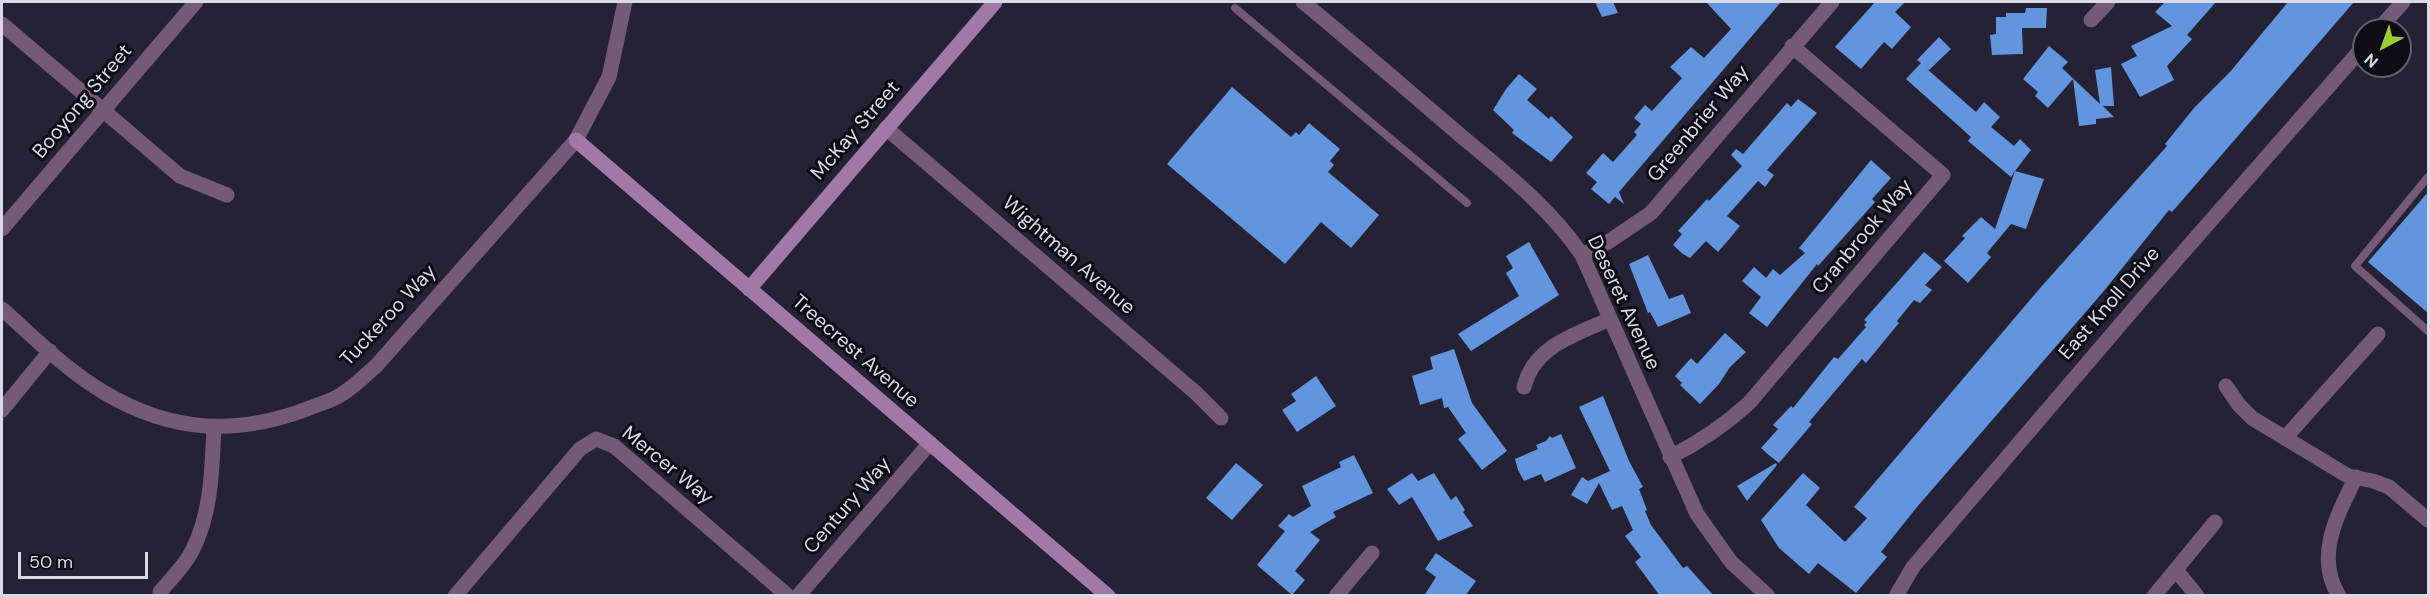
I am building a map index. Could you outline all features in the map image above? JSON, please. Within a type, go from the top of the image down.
[{"type":"street","name":"Booyong Street","points":[[2,229],[196,2]]},
{"type":"street","name":"Tuckeroo Way","points":[[2,309],[81,377],[104,393],[147,415],[185,424],[232,428],[282,418],[337,397],[376,366],[576,140],[609,77],[625,2]]},
{"type":"street","name":"McKay Street","points":[[749,289],[994,2]]},
{"type":"street","name":"Deseret Avenue","points":[[1303,2],[1546,209],[1564,229],[1582,255],[1697,514],[1731,562],[1768,596]]},
{"type":"street","name":"Greenbrier Way","points":[[1582,255],[1608,242],[1651,213],[1832,2]]},
{"type":"street","points":[[2091,20],[2108,2]]},
{"type":"street","points":[[2389,18],[2403,2]]},
{"type":"street","points":[[2,24],[180,176],[227,195]]},
{"type":"street","name":"Cranbrook Way","points":[[1670,457],[1700,442],[1731,420],[1749,403],[1943,175],[1792,46]]},
{"type":"street","name":"East Knoll Drive","points":[[1896,596],[1920,558],[2352,60]]},
{"type":"street","name":"Wightman Avenue","points":[[886,128],[1187,385],[1221,418]]},
{"type":"street","name":"Treecrest Avenue","points":[[576,140],[1108,596]]},
{"type":"street","points":[[1524,387],[1533,364],[1542,353],[1610,319]]},
{"type":"street","points":[[2285,438],[2378,334]]},
{"type":"street","points":[[2,410],[50,351]]},
{"type":"street","points":[[2226,386],[2239,405],[2252,418],[2348,476],[2390,488],[2428,519]]},
{"type":"street","points":[[160,592],[192,552],[203,524],[211,484],[214,426]]},
{"type":"street","name":"Mercer Way","points":[[454,596],[580,449],[596,439],[615,446],[788,596]]},
{"type":"street","name":"Century Way","points":[[798,596],[930,443]]},
{"type":"street","points":[[2339,596],[2330,581],[2328,549],[2339,512],[2356,477]]},
{"type":"street","points":[[2154,596],[2215,522]]},
{"type":"street","points":[[1336,596],[1372,553]]},
{"type":"street","points":[[2176,570],[2197,596]]},
{"type":"lane","points":[[1235,8],[1467,203]]},
{"type":"lane","points":[[2428,177],[2355,266],[2428,331]]},
{"type":"building","points":[[1595,2],[1613,2],[1618,13],[1602,17]]},
{"type":"building","points":[[1706,2],[1781,2],[1619,192],[1624,204],[1615,197],[1609,204],[1591,189],[1597,182],[1586,173],[1603,153],[1613,162],[1637,135],[1634,132],[1641,124],[1634,118],[1645,105],[1652,111],[1682,78],[1670,67],[1691,47],[1704,58],[1731,29]]},
{"type":"building","points":[[1875,2],[1905,2],[1895,12],[1911,27],[1892,49],[1884,42],[1861,69],[1835,47]]},
{"type":"building","points":[[2165,2],[2216,2],[2187,35],[2192,39],[2167,66],[2174,80],[2140,97],[2121,64],[2137,56],[2131,46],[2172,26],[2155,12]]},
{"type":"building","points":[[2288,2],[2354,2],[2172,212],[2169,210],[2103,292],[1917,507],[1881,552],[1887,557],[1856,593],[1818,563],[1809,574],[1779,548],[1761,520],[1803,473],[1820,488],[1806,505],[1845,542],[1867,518],[1854,507],[2041,287],[2167,146],[2165,144],[2194,108],[2230,72]]},
{"type":"building","points":[[2026,8],[2047,8],[2046,28],[2022,28],[2023,54],[1992,55],[1990,35],[1996,34],[1996,17],[2006,17],[2006,13],[2025,13]]},
{"type":"building","points":[[1939,37],[1951,49],[1929,70],[1927,69],[1976,112],[1984,102],[2000,117],[1991,127],[2014,146],[2020,139],[2031,150],[2011,177],[1968,141],[1971,137],[1906,79],[1921,63],[1917,60]]},
{"type":"building","points":[[2049,46],[2068,62],[2062,68],[2100,104],[2095,70],[2111,67],[2114,106],[2103,106],[2114,117],[2096,119],[2096,124],[2079,126],[2073,79],[2048,108],[2035,96],[2038,92],[2023,79]]},
{"type":"building","points":[[1519,74],[1537,89],[1527,100],[1549,119],[1551,116],[1573,137],[1551,162],[1512,133],[1514,130],[1493,110]]},
{"type":"building","points":[[1232,87],[1291,137],[1296,132],[1299,135],[1309,123],[1340,149],[1330,161],[1334,165],[1328,172],[1379,215],[1351,248],[1321,222],[1285,264],[1167,164]]},
{"type":"building","points":[[1798,99],[1817,113],[1767,170],[1774,175],[1765,187],[1758,181],[1727,216],[1740,226],[1718,252],[1706,241],[1690,258],[1683,254],[1673,245],[1682,234],[1678,231],[1742,166],[1731,155],[1736,149],[1743,154],[1787,103],[1791,107]]},
{"type":"building","points":[[1871,160],[1891,178],[1872,199],[1875,202],[1818,266],[1817,264],[1767,327],[1749,313],[1761,297],[1742,281],[1754,267],[1766,278],[1773,269],[1780,275],[1805,253],[1799,248]]},
{"type":"building","points":[[2015,171],[2044,179],[2026,229],[2011,224],[1987,253],[1991,257],[1968,283],[1944,261],[1965,238],[1962,236],[1981,217],[1995,229]]},
{"type":"building","points":[[2428,192],[2428,313],[2368,262]]},
{"type":"building","points":[[1529,242],[1559,295],[1471,351],[1458,334],[1519,296],[1506,273],[1513,268],[1506,256]]},
{"type":"building","points":[[1924,252],[1942,267],[1925,285],[1932,290],[1920,303],[1914,300],[1897,321],[1899,323],[1866,363],[1862,359],[1809,422],[1812,424],[1779,463],[1761,448],[1778,429],[1773,425],[1791,406],[1793,408],[1834,357],[1838,359],[1866,327],[1864,325],[1867,322],[1864,320]]},
{"type":"building","points":[[1648,255],[1669,299],[1683,294],[1691,313],[1658,327],[1650,312],[1648,313],[1629,264]]},
{"type":"building","points":[[1725,333],[1746,352],[1730,367],[1719,384],[1700,404],[1680,385],[1682,383],[1675,376],[1691,358],[1697,364]]},
{"type":"building","points":[[1454,349],[1472,403],[1507,451],[1482,470],[1458,439],[1466,433],[1448,407],[1444,408],[1442,398],[1420,405],[1412,376],[1433,369],[1430,357]]},
{"type":"building","points":[[1316,376],[1336,406],[1297,432],[1282,410],[1296,401],[1291,394]]},
{"type":"building","points":[[1603,396],[1629,461],[1643,487],[1639,489],[1651,525],[1683,568],[1687,566],[1714,596],[1660,596],[1635,562],[1641,557],[1625,536],[1633,530],[1622,506],[1612,510],[1599,483],[1587,504],[1571,495],[1582,477],[1588,481],[1610,471],[1579,407]]},
{"type":"building","points":[[1561,434],[1576,468],[1545,482],[1541,474],[1524,481],[1515,459],[1538,449],[1536,445],[1546,441],[1550,436],[1552,438]]},
{"type":"building","points":[[1354,455],[1373,493],[1333,512],[1336,517],[1310,532],[1320,540],[1295,571],[1305,580],[1292,595],[1257,565],[1285,531],[1278,526],[1289,514],[1293,517],[1311,506],[1302,486],[1341,467],[1339,462]]},
{"type":"building","points":[[1236,463],[1263,485],[1232,520],[1206,498]]},
{"type":"building","points":[[1776,463],[1777,465],[1747,501],[1737,486]]},
{"type":"building","points":[[1412,473],[1418,481],[1434,473],[1451,500],[1456,496],[1473,526],[1438,541],[1412,497],[1399,505],[1387,489]]},
{"type":"building","points":[[1436,553],[1476,581],[1465,596],[1424,596],[1436,577],[1425,569]]}]
